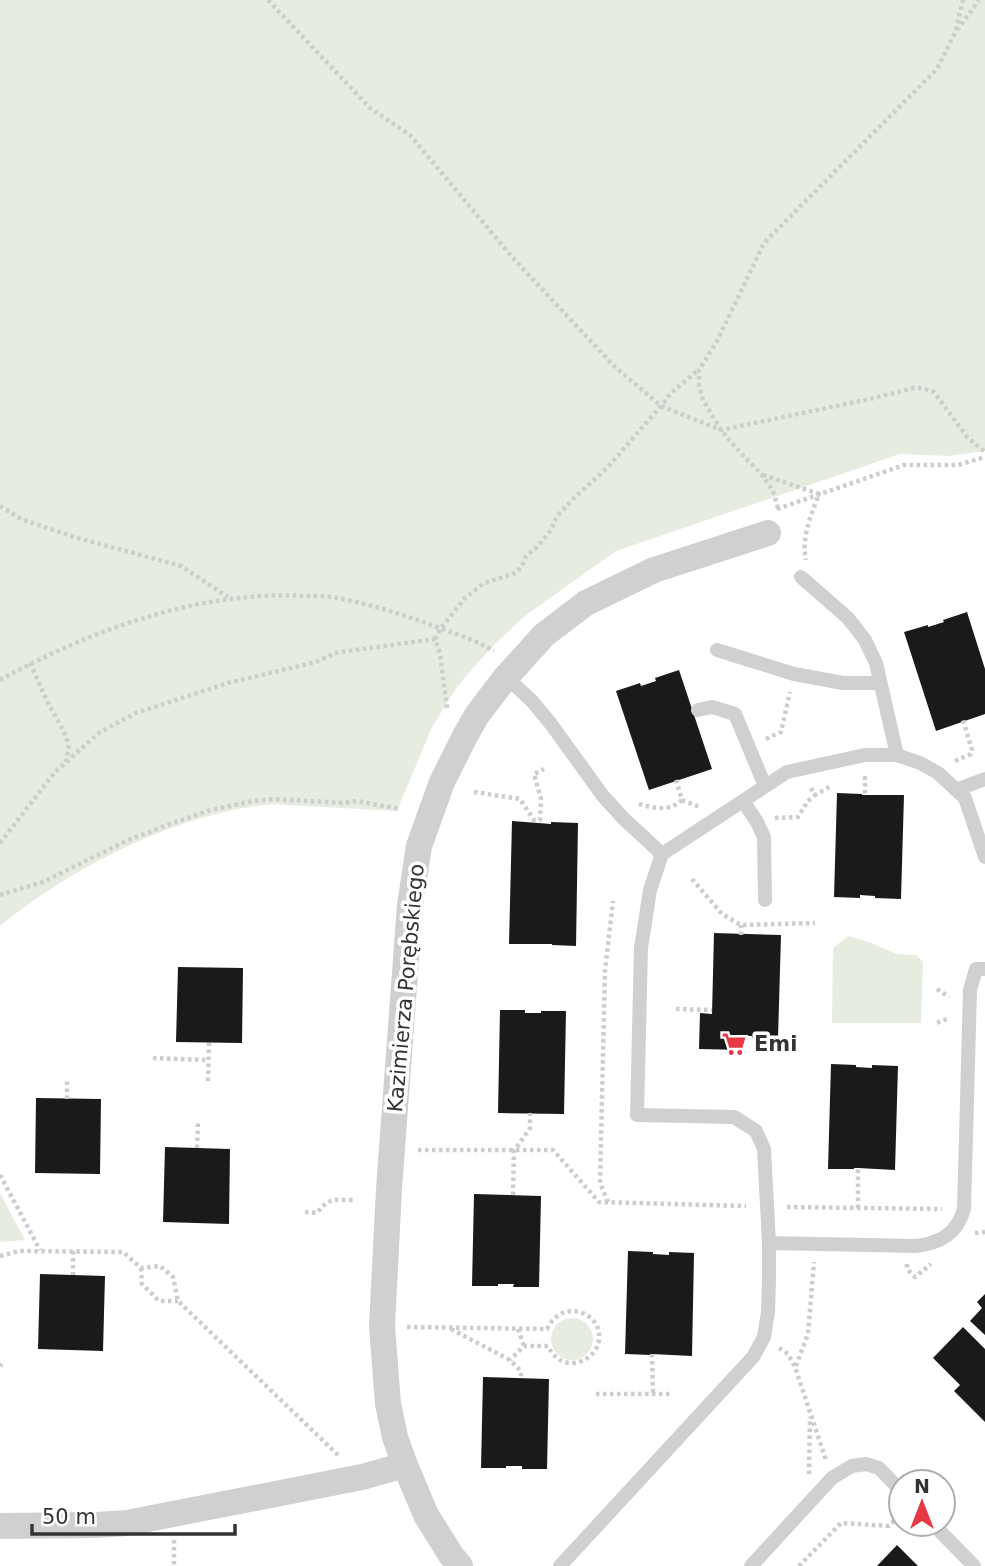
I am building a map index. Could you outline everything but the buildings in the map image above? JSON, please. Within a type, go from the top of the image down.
[{"type":"street","name":"Kazimierza Porębskiego","points":[[460,1566],[426,1515],[395,1437],[388,1404],[382,1326],[389,1189],[410,905],[419,846],[442,782],[477,715],[506,677],[544,635],[586,603],[654,570],[768,533]]},
{"type":"street","points":[[0,1526],[127,1523],[362,1477],[405,1465]]},
{"type":"lane","points":[[801,577],[848,618],[865,640],[876,663],[898,755]]},
{"type":"lane","points":[[717,650],[794,674],[843,683],[880,683]]},
{"type":"lane","points":[[506,677],[532,701],[551,724],[610,804],[662,854]]},
{"type":"lane","points":[[698,710],[712,707],[735,714],[765,786]]},
{"type":"lane","points":[[560,1566],[753,1357],[764,1337],[768,1312],[769,1243],[764,1149],[756,1131],[734,1117],[637,1115],[641,948],[650,890],[662,854],[787,772],[864,755],[898,755],[920,763],[961,788],[985,857]]},
{"type":"lane","points":[[961,788],[985,779]]},
{"type":"lane","points":[[743,801],[758,822],[764,837],[765,900]]},
{"type":"lane","points":[[769,1243],[916,1246],[942,1239],[960,1221],[964,1209],[970,990],[975,969],[985,969]]},
{"type":"lane","points":[[751,1566],[832,1478],[852,1466],[866,1464],[879,1468],[887,1476]]},
{"type":"lane","points":[[947,1538],[974,1566]]},
{"type":"path","points":[[268,0],[370,108],[410,135],[512,257],[614,366],[661,406],[721,430],[922,388],[934,392],[967,437],[985,452]]},
{"type":"path","points":[[955,33],[962,0]]},
{"type":"path","points":[[447,708],[440,653],[435,639],[441,628],[465,598],[484,583],[516,573],[526,556],[551,530],[557,516],[575,496],[607,468],[670,394],[699,370],[717,341],[764,243],[937,69],[955,33],[979,0]]},
{"type":"path","points":[[699,370],[699,386],[703,400],[721,430],[773,491],[778,508],[768,533]]},
{"type":"path","points":[[778,508],[904,466],[958,465],[985,457]]},
{"type":"path","points":[[762,475],[819,494]]},
{"type":"path","points":[[815,589],[805,556],[804,541],[819,494]]},
{"type":"path","points":[[0,506],[20,519],[74,537],[181,566],[229,598]]},
{"type":"path","points":[[0,680],[30,663],[96,634],[167,612],[229,598],[277,594],[331,597],[401,614],[493,650]]},
{"type":"path","points":[[0,844],[55,772],[100,732],[136,713],[228,683],[316,662],[335,653],[435,639]]},
{"type":"path","points":[[30,663],[69,745],[66,762]]},
{"type":"path","points":[[748,746],[781,732],[787,706]]},
{"type":"path","points":[[961,788],[948,764],[971,754],[963,720]]},
{"type":"path","points":[[474,792],[520,799],[534,820],[540,822],[541,799],[534,774],[544,769]]},
{"type":"path","points":[[853,778],[865,778],[865,795]]},
{"type":"path","points":[[676,780],[682,800]]},
{"type":"path","points":[[758,822],[777,817],[798,817],[808,802],[821,790],[839,783]]},
{"type":"path","points":[[811,789],[815,795]]},
{"type":"path","points":[[0,895],[43,882],[126,841],[222,808],[275,799],[357,802],[401,809]]},
{"type":"path","points":[[637,803],[655,809],[670,807],[682,800]]},
{"type":"path","points":[[682,800],[702,807],[696,811]]},
{"type":"path","points":[[692,879],[714,905]]},
{"type":"path","points":[[608,1202],[600,1183],[605,971],[613,901]]},
{"type":"path","points":[[741,925],[741,935]]},
{"type":"path","points":[[676,1009],[712,1010]]},
{"type":"path","points":[[208,1081],[209,1043]]},
{"type":"path","points":[[153,1058],[208,1060]]},
{"type":"path","points":[[67,1080],[67,1099]]},
{"type":"path","points":[[513,1195],[514,1151],[530,1128],[530,1113]]},
{"type":"path","points":[[197,1148],[198,1123]]},
{"type":"path","points":[[392,1148],[427,1151],[553,1150],[599,1202],[964,1209]]},
{"type":"path","points":[[858,1168],[858,1208]]},
{"type":"path","points":[[0,1175],[40,1250]]},
{"type":"path","points":[[305,1212],[317,1213],[324,1203],[334,1200],[352,1200]]},
{"type":"path","points":[[815,1244],[808,1334],[795,1367],[832,1478]]},
{"type":"path","points":[[0,1256],[19,1251],[40,1250],[123,1252],[141,1268],[142,1284],[159,1301],[178,1301]]},
{"type":"path","points":[[73,1251],[73,1275]]},
{"type":"path","points":[[141,1268],[160,1266],[173,1277],[178,1301],[346,1462]]},
{"type":"path","points":[[382,1326],[547,1329],[556,1316],[572,1310],[589,1316],[596,1324],[598,1345],[587,1359],[578,1363],[560,1360],[552,1354],[548,1346],[524,1346],[510,1360]]},
{"type":"path","points":[[451,1328],[510,1360],[521,1371],[521,1378]]},
{"type":"path","points":[[517,1329],[524,1346]]},
{"type":"path","points":[[652,1354],[653,1394]]},
{"type":"path","points":[[596,1394],[670,1394]]},
{"type":"path","points":[[806,1395],[811,1423],[810,1501]]},
{"type":"path","points":[[799,1566],[841,1523],[887,1526]]},
{"type":"path","points":[[174,1545],[174,1566]]},
{"type":"shaded area","points":[[0,0],[985,0],[985,451],[948,456],[900,454],[616,551],[526,615],[496,643],[457,687],[432,727],[397,811],[269,804],[194,820],[124,848],[90,865],[58,884],[0,926]]},
{"type":"shaded area","points":[[848,936],[897,954],[916,955],[923,962],[921,1023],[832,1023],[833,948]]},
{"type":"shaded area","points":[[0,1193],[25,1240],[0,1242]]},
{"type":"shaded area","points":[[572,1318],[587,1324],[593,1339],[587,1354],[572,1360],[557,1354],[551,1339],[557,1324]]},
{"type":"place","name":"Emi","points":[[734,1044]]}]
